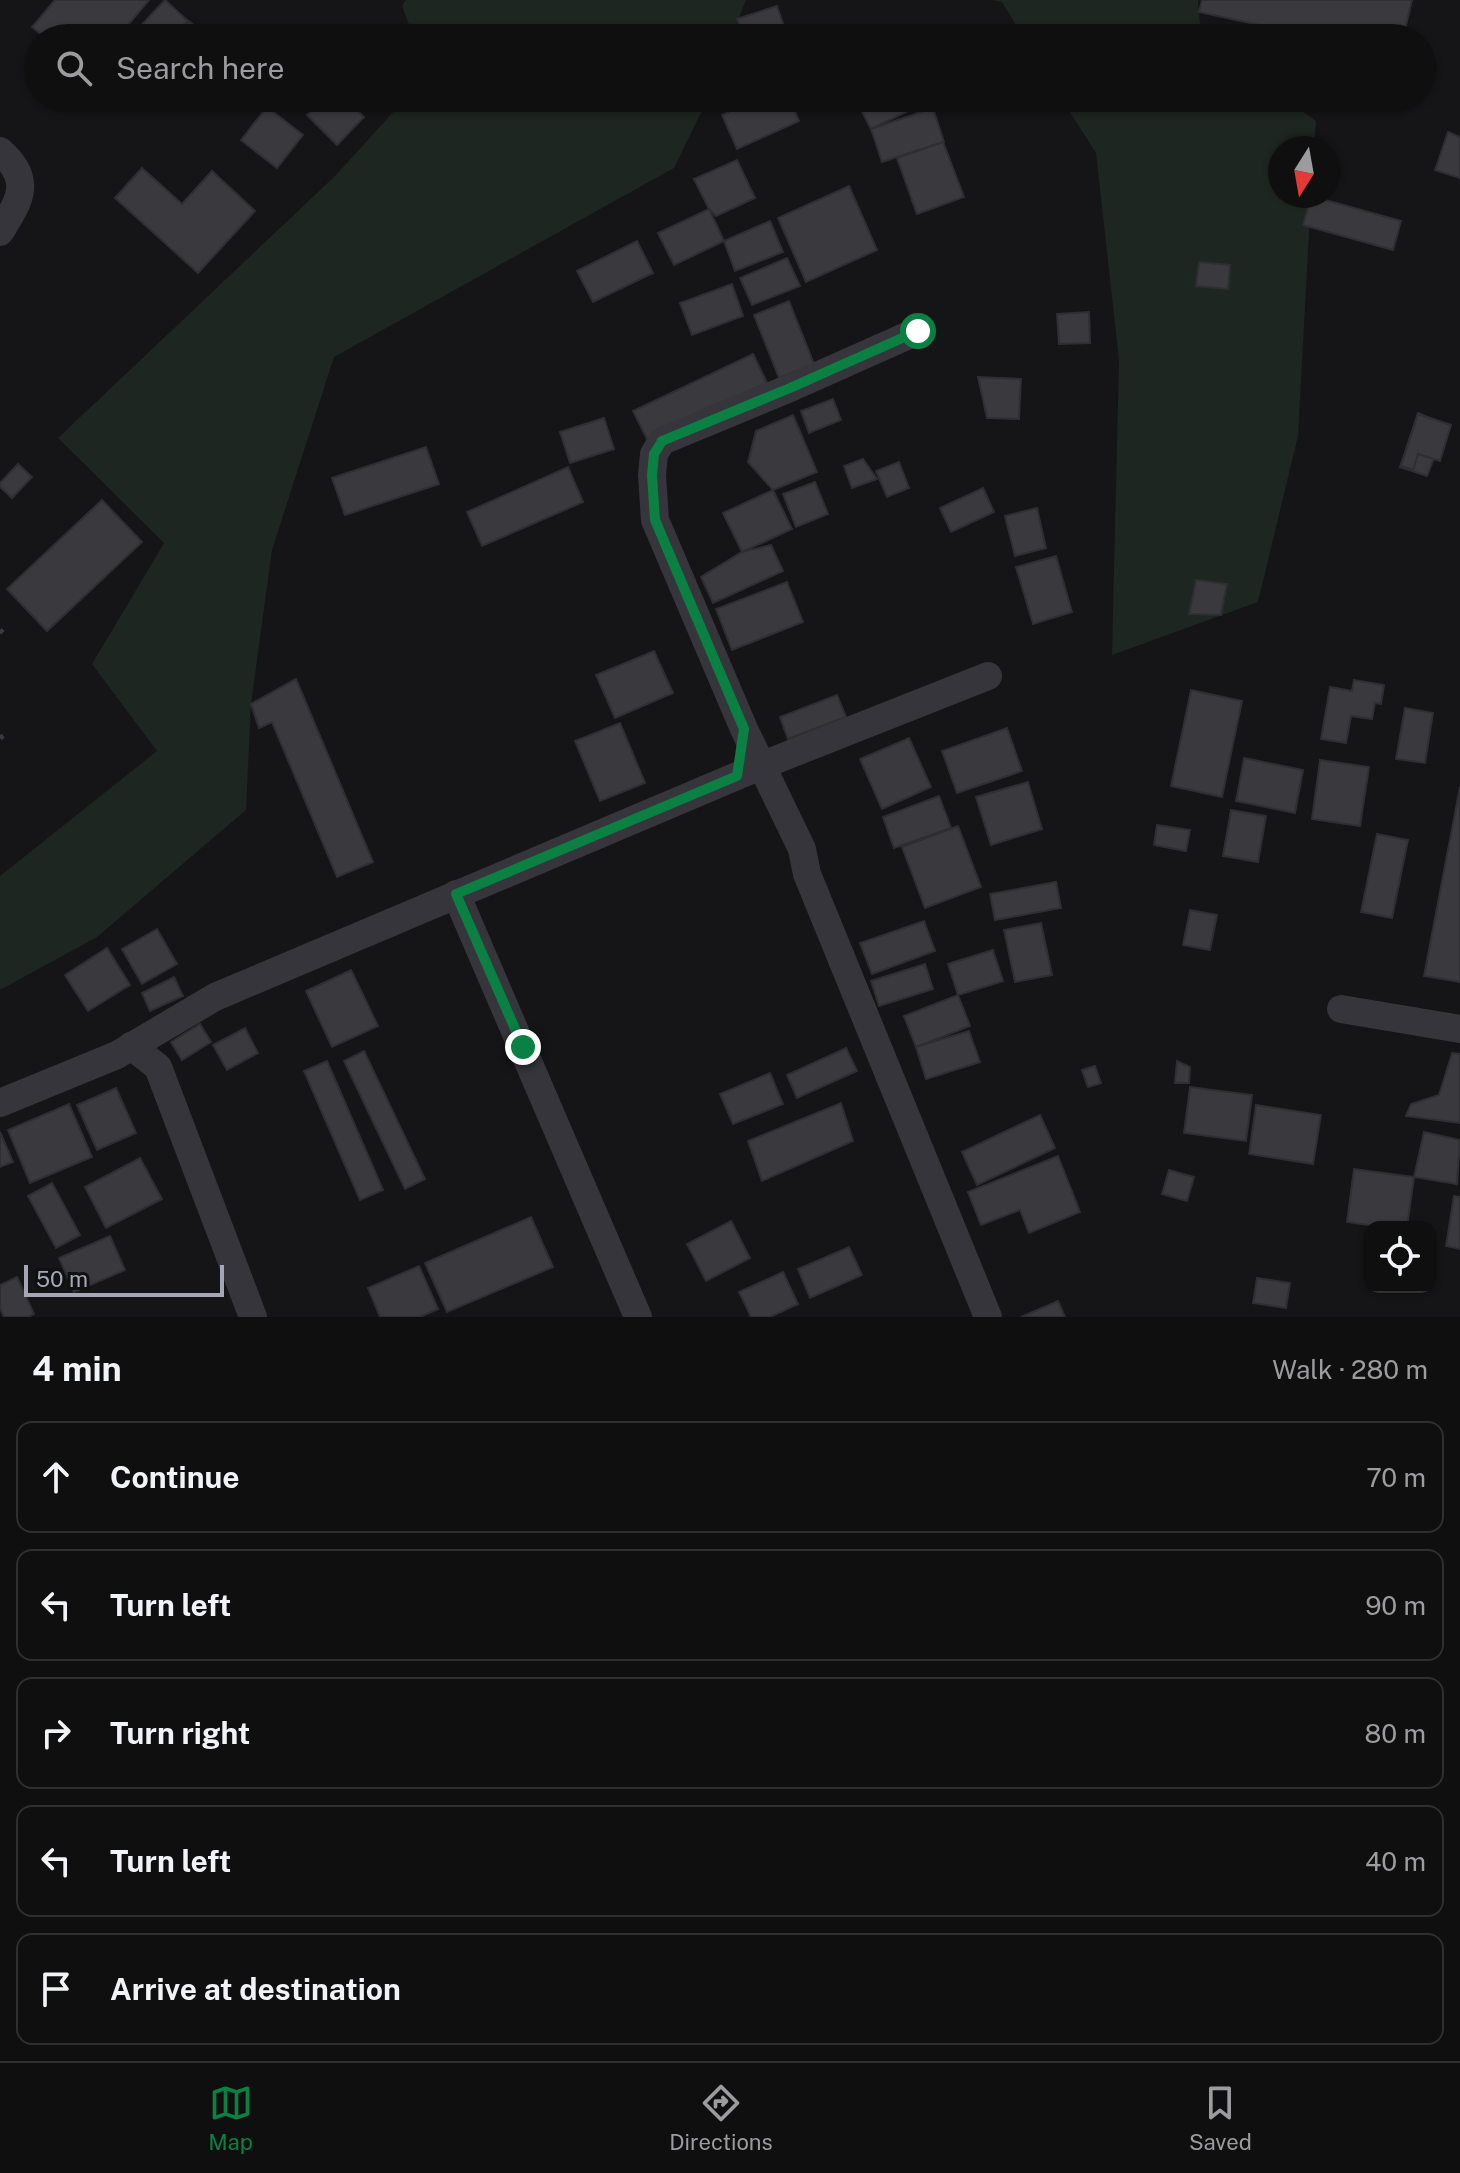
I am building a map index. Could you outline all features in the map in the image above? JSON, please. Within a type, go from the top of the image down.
[{"type":"street","points":[[0,151],[19,178],[21,189],[19,202],[0,232]]},
{"type":"street","points":[[918,331],[662,441],[654,454],[652,475],[655,520],[744,729],[802,849],[807,874],[988,1317]]},
{"type":"street","points":[[0,1103],[117,1055],[215,997],[763,765],[988,676]]},
{"type":"street","points":[[737,776],[744,729]]},
{"type":"street","points":[[456,894],[638,1317]]},
{"type":"street","points":[[1341,1009],[1460,1029]]},
{"type":"street","points":[[158,1067],[169,1024]]},
{"type":"street","points":[[131,1046],[158,1067],[253,1317]]},
{"type":"path","points":[[0,630],[7,637]]},
{"type":"shaded area","points":[[406,0],[746,0],[737,24],[409,24],[402,6]]},
{"type":"shaded area","points":[[992,0],[1198,0],[1200,24],[1015,24],[1002,2]]},
{"type":"shaded area","points":[[393,112],[701,112],[674,168],[334,357],[272,550],[251,704],[246,810],[97,937],[0,990],[0,876],[157,751],[92,664],[164,543],[58,438],[335,176]]},
{"type":"shaded area","points":[[1070,112],[1303,112],[1316,121],[1315,136],[1268,136],[1268,208],[1310,208],[1298,436],[1258,602],[1112,655],[1119,360],[1096,153]]},
{"type":"building","points":[[55,0],[149,0],[129,24],[35,24]]},
{"type":"building","points":[[165,0],[188,21],[185,24],[142,24]]},
{"type":"building","points":[[1202,0],[1412,0],[1406,24],[1254,24],[1199,12]]},
{"type":"building","points":[[777,6],[783,24],[739,24],[737,19]]},
{"type":"building","points":[[263,112],[273,112],[303,135],[277,168],[241,140]]},
{"type":"building","points":[[310,112],[359,112],[364,117],[337,145],[307,115]]},
{"type":"building","points":[[729,112],[795,112],[799,121],[737,149],[722,115]]},
{"type":"building","points":[[862,112],[906,112],[871,129]]},
{"type":"building","points":[[921,112],[934,112],[944,142],[882,162],[871,129]]},
{"type":"building","points":[[1448,132],[1460,137],[1460,178],[1435,170]]},
{"type":"building","points":[[943,142],[964,197],[917,214],[897,158]]},
{"type":"building","points":[[737,160],[755,198],[716,216],[709,209],[694,179]]},
{"type":"building","points":[[142,168],[182,204],[212,171],[255,211],[198,273],[115,198]]},
{"type":"building","points":[[849,186],[877,250],[806,282],[778,218]]},
{"type":"building","points":[[1340,204],[1401,221],[1393,250],[1303,225],[1308,208],[1340,208]]},
{"type":"building","points":[[709,209],[724,241],[674,265],[658,233]]},
{"type":"building","points":[[770,221],[783,252],[735,271],[724,241]]},
{"type":"building","points":[[637,241],[653,273],[593,302],[577,271]]},
{"type":"building","points":[[787,258],[800,286],[752,305],[740,278]]},
{"type":"building","points":[[1199,262],[1230,265],[1228,289],[1196,286]]},
{"type":"building","points":[[732,284],[743,316],[692,335],[680,303]]},
{"type":"building","points":[[789,301],[814,364],[779,378],[754,315]]},
{"type":"building","points":[[1089,312],[1090,343],[1059,344],[1057,314]]},
{"type":"building","points":[[753,354],[767,383],[647,439],[633,411]]},
{"type":"building","points":[[978,377],[1021,379],[1019,419],[987,418]]},
{"type":"building","points":[[833,399],[841,420],[809,433],[801,411]]},
{"type":"building","points":[[1418,413],[1447,425],[1427,476],[1400,467]]},
{"type":"building","points":[[1418,414],[1451,425],[1440,461],[1418,454],[1413,470],[1401,466]]},
{"type":"building","points":[[793,415],[817,472],[773,490],[748,462],[756,431]]},
{"type":"building","points":[[604,418],[614,449],[570,463],[560,432]]},
{"type":"building","points":[[426,447],[439,484],[345,515],[332,478]]},
{"type":"building","points":[[863,459],[877,479],[852,488],[844,466]]},
{"type":"building","points":[[899,462],[909,488],[887,497],[876,471]]},
{"type":"building","points":[[18,464],[32,477],[12,498],[0,487],[0,483]]},
{"type":"building","points":[[568,467],[583,502],[482,546],[467,512]]},
{"type":"building","points":[[815,482],[828,514],[796,527],[783,494]]},
{"type":"building","points":[[983,488],[994,512],[951,532],[940,508]]},
{"type":"building","points":[[773,490],[792,529],[742,552],[723,513]]},
{"type":"building","points":[[102,500],[142,542],[47,631],[7,589]]},
{"type":"building","points":[[1037,508],[1046,548],[1015,556],[1005,516]]},
{"type":"building","points":[[771,545],[783,571],[713,603],[701,577],[742,552]]},
{"type":"building","points":[[1056,556],[1072,612],[1033,624],[1016,567]]},
{"type":"building","points":[[1196,580],[1227,584],[1221,615],[1189,614]]},
{"type":"building","points":[[787,582],[803,622],[732,650],[716,609]]},
{"type":"building","points":[[654,651],[673,693],[615,718],[596,675]]},
{"type":"building","points":[[296,679],[373,862],[337,877],[272,722],[259,728],[251,704]]},
{"type":"building","points":[[1354,680],[1384,685],[1381,704],[1375,703],[1372,719],[1351,716],[1346,743],[1321,739],[1330,687],[1352,691]]},
{"type":"building","points":[[1191,690],[1242,701],[1222,797],[1171,786]]},
{"type":"building","points":[[837,695],[846,717],[788,739],[780,717]]},
{"type":"building","points":[[1405,708],[1433,713],[1425,763],[1396,759]]},
{"type":"building","points":[[620,723],[645,783],[600,801],[575,741]]},
{"type":"building","points":[[1007,728],[1022,771],[957,793],[942,751]]},
{"type":"building","points":[[909,738],[931,787],[882,809],[860,759]]},
{"type":"building","points":[[1244,758],[1303,770],[1295,813],[1236,801]]},
{"type":"building","points":[[1320,760],[1369,767],[1360,826],[1312,819]]},
{"type":"building","points":[[1028,782],[1042,829],[991,845],[976,797]]},
{"type":"building","points":[[1460,787],[1460,982],[1424,976]]},
{"type":"building","points":[[939,796],[951,828],[894,848],[883,817]]},
{"type":"building","points":[[1231,810],[1266,816],[1258,862],[1223,856]]},
{"type":"building","points":[[1157,825],[1190,830],[1186,851],[1154,845]]},
{"type":"building","points":[[958,826],[981,887],[925,908],[902,847]]},
{"type":"building","points":[[1377,834],[1408,840],[1392,918],[1361,912]]},
{"type":"building","points":[[1056,882],[1061,908],[995,920],[990,894]]},
{"type":"building","points":[[1190,910],[1217,915],[1210,950],[1183,945]]},
{"type":"building","points":[[924,921],[935,951],[872,974],[860,943]]},
{"type":"building","points":[[1041,923],[1052,975],[1015,982],[1004,930]]},
{"type":"building","points":[[157,929],[177,964],[142,984],[122,949]]},
{"type":"building","points":[[107,948],[130,985],[88,1011],[65,975]]},
{"type":"building","points":[[993,950],[1003,981],[958,995],[948,964]]},
{"type":"building","points":[[925,964],[933,989],[879,1006],[871,981]]},
{"type":"building","points":[[351,970],[378,1026],[332,1047],[306,991]]},
{"type":"building","points":[[174,977],[183,996],[150,1011],[142,993]]},
{"type":"building","points":[[958,995],[970,1026],[916,1047],[904,1016]]},
{"type":"building","points":[[200,1024],[211,1042],[182,1060],[171,1042]]},
{"type":"building","points":[[245,1028],[258,1053],[227,1070],[213,1045]]},
{"type":"building","points":[[969,1031],[980,1062],[926,1079],[916,1047]]},
{"type":"building","points":[[846,1048],[857,1071],[797,1098],[787,1075]]},
{"type":"building","points":[[364,1051],[425,1179],[405,1189],[344,1061]]},
{"type":"building","points":[[1452,1053],[1460,1054],[1460,1123],[1406,1116],[1411,1104],[1439,1095]]},
{"type":"building","points":[[327,1061],[383,1190],[360,1200],[304,1071]]},
{"type":"building","points":[[1177,1061],[1190,1067],[1189,1083],[1175,1083]]},
{"type":"building","points":[[1095,1066],[1101,1083],[1088,1087],[1082,1070]]},
{"type":"building","points":[[770,1073],[783,1104],[733,1124],[720,1094]]},
{"type":"building","points":[[1190,1087],[1252,1095],[1246,1141],[1184,1133]]},
{"type":"building","points":[[116,1088],[136,1133],[97,1150],[77,1105]]},
{"type":"building","points":[[841,1103],[853,1141],[762,1181],[748,1141]]},
{"type":"building","points":[[69,1104],[92,1157],[30,1183],[8,1130]]},
{"type":"building","points":[[1256,1105],[1321,1115],[1313,1164],[1249,1154]]},
{"type":"building","points":[[1040,1115],[1055,1148],[977,1185],[962,1152]]},
{"type":"building","points":[[0,1132],[13,1162],[0,1167]]},
{"type":"building","points":[[1424,1132],[1460,1140],[1457,1184],[1414,1177]]},
{"type":"building","points":[[1058,1156],[1080,1212],[1029,1233],[1020,1210],[981,1225],[968,1192]]},
{"type":"building","points":[[140,1158],[162,1199],[106,1228],[85,1187]]},
{"type":"building","points":[[1354,1169],[1414,1177],[1408,1221],[1364,1221],[1364,1224],[1347,1222]]},
{"type":"building","points":[[1169,1170],[1194,1177],[1187,1201],[1162,1194]]},
{"type":"building","points":[[52,1183],[80,1235],[56,1248],[28,1196]]},
{"type":"building","points":[[1454,1196],[1460,1197],[1460,1249],[1446,1246]]},
{"type":"building","points":[[531,1217],[553,1267],[447,1312],[425,1263]]},
{"type":"building","points":[[731,1221],[750,1258],[706,1281],[687,1244]]},
{"type":"building","points":[[110,1236],[125,1270],[74,1292],[59,1258]]},
{"type":"building","points":[[849,1247],[862,1275],[810,1298],[798,1269]]},
{"type":"building","points":[[419,1266],[438,1309],[420,1317],[380,1317],[368,1288]]},
{"type":"building","points":[[783,1272],[798,1304],[770,1317],[751,1317],[739,1292]]},
{"type":"building","points":[[17,1277],[34,1314],[4,1317],[0,1308],[0,1285]]},
{"type":"building","points":[[1257,1278],[1290,1283],[1286,1308],[1253,1303]]},
{"type":"building","points":[[1058,1301],[1065,1317],[1021,1317]]},
{"type":"route","points":[[523,1047],[456,894],[737,776],[744,729],[655,520],[654,454],[662,441],[918,331]]}]
